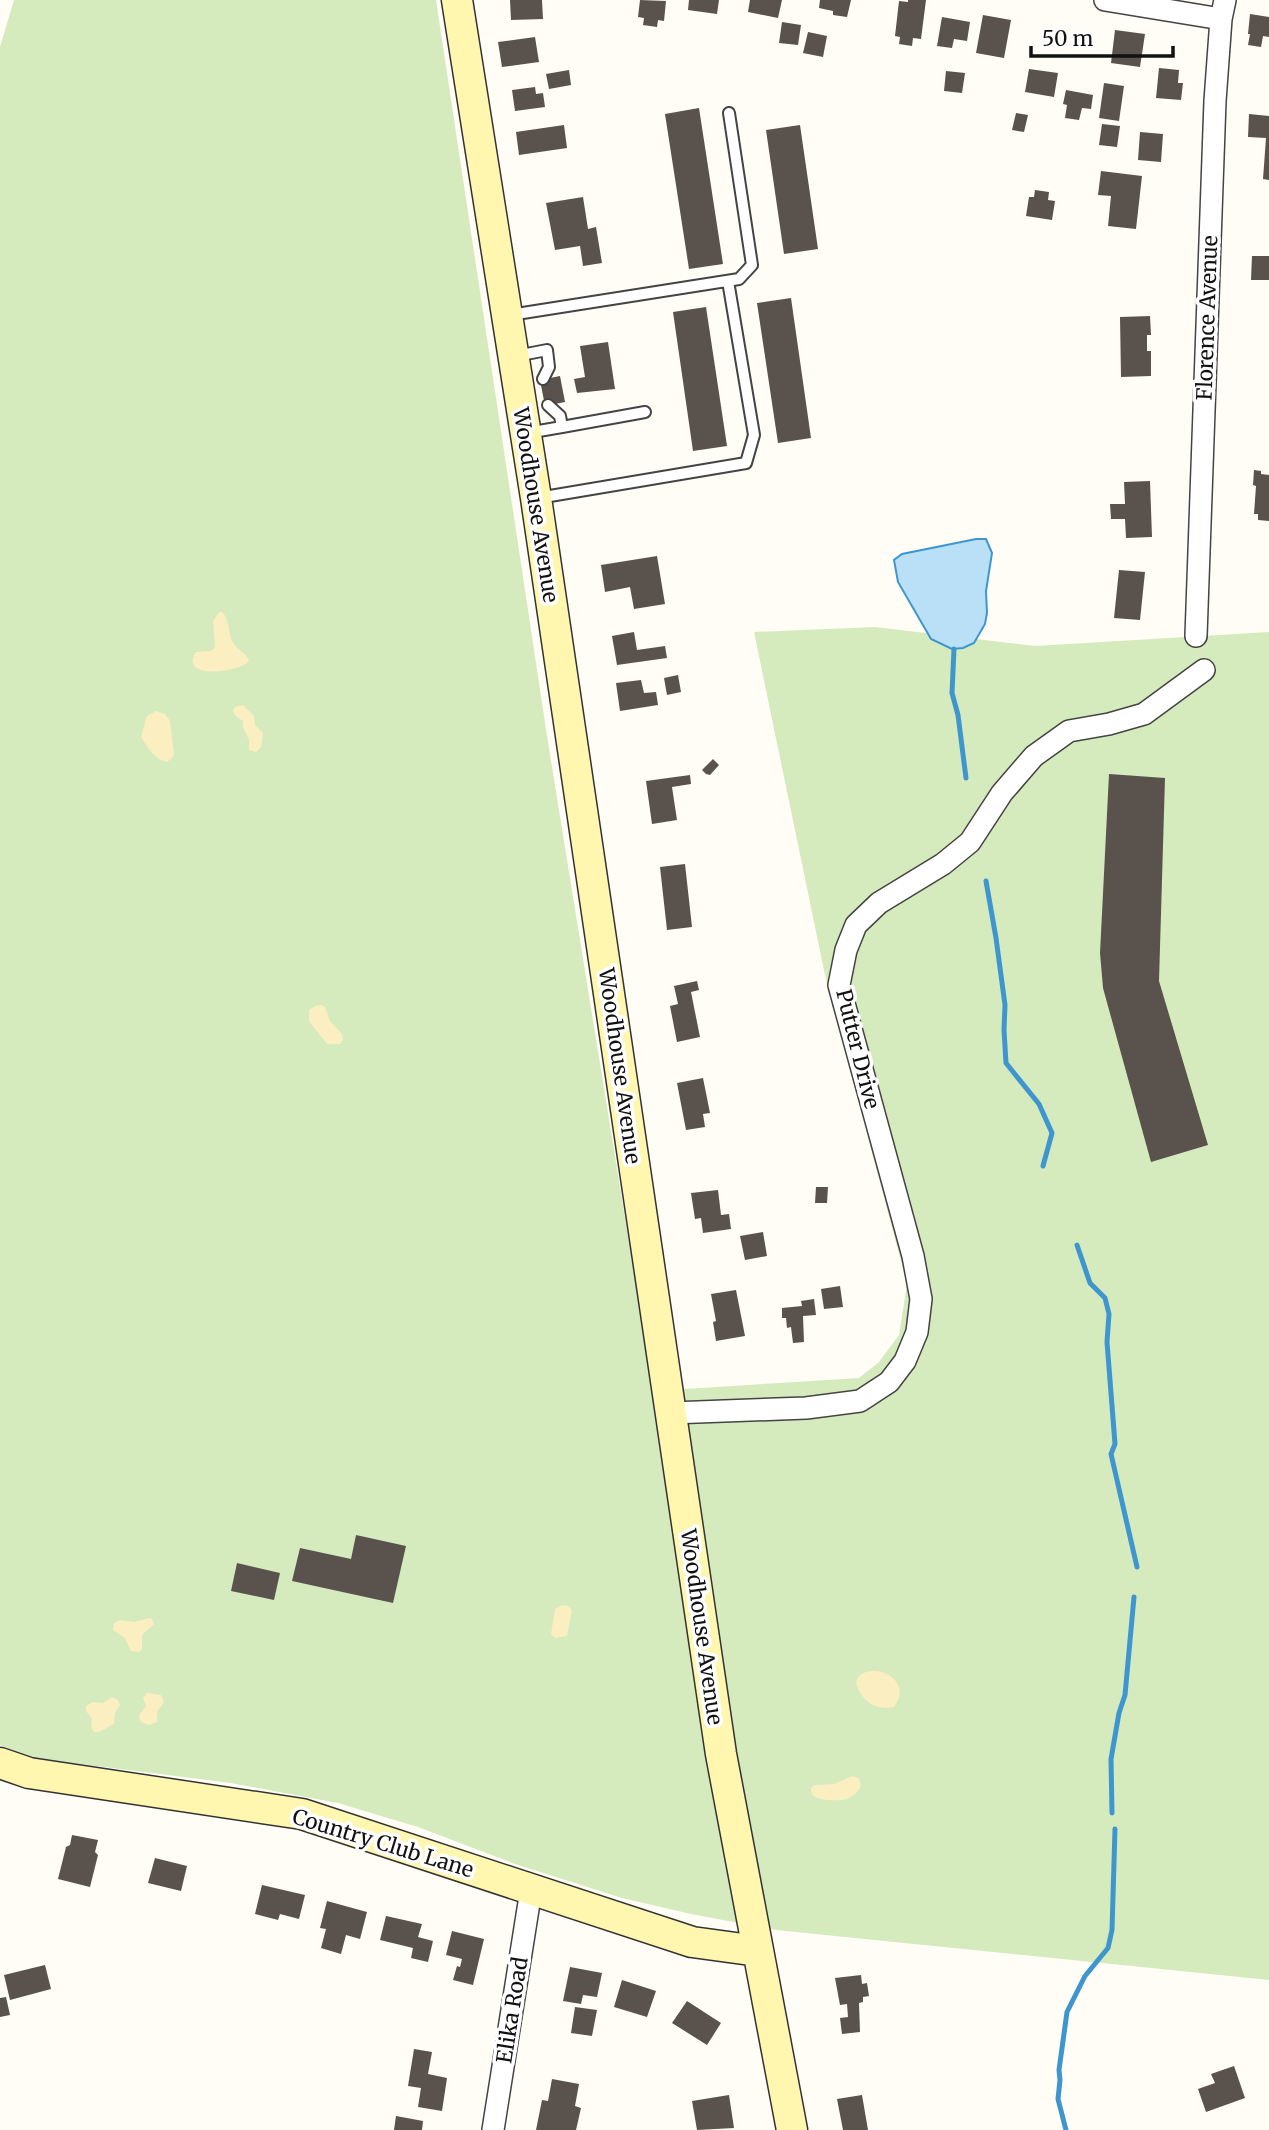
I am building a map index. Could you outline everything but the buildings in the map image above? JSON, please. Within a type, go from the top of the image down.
[{"type":"main road","name":"Woodhouse Avenue","points":[[457,0],[536,498],[721,1754],[792,2130]]},
{"type":"main road","name":"Country Club Lane","points":[[0,1763],[29,1773],[302,1814],[692,1942],[758,1951]]},
{"type":"street","points":[[1105,0],[1223,9]]},
{"type":"street","name":"Florence Avenue","points":[[1196,636],[1215,101],[1223,9]]},
{"type":"street","name":"Putter Drive","points":[[671,1413],[806,1408],[860,1401],[889,1382],[905,1362],[917,1332],[921,1298],[913,1256],[839,985],[846,950],[856,925],[879,903],[943,864],[970,842],[1002,793],[1034,756],[1069,732],[1144,714],[1204,670]]},
{"type":"street","name":"Elika Road","points":[[493,2130],[531,1890]]},
{"type":"lane","points":[[507,316],[739,279],[751,265],[729,113]]},
{"type":"lane","points":[[536,498],[746,463],[754,435],[728,281]]},
{"type":"lane","points":[[513,356],[547,350],[549,367],[543,379]]},
{"type":"lane","points":[[549,367],[558,377]]},
{"type":"lane","points":[[561,421],[563,403]]},
{"type":"lane","points":[[548,405],[561,421]]},
{"type":"lane","points":[[526,433],[561,421],[645,412]]},
{"type":"green space","points":[[14,0],[436,0],[547,736],[653,1391],[859,1378],[879,1362],[899,1335],[907,1284],[825,975],[754,632],[875,627],[1035,646],[1269,632],[1269,1980],[776,1930],[622,1898],[515,1864],[418,1827],[338,1803],[231,1783],[33,1758],[0,1745],[0,47]]},
{"type":"sand","points":[[219,612],[227,619],[234,644],[249,661],[233,669],[211,672],[195,667],[193,661],[196,652],[211,651],[215,647],[213,621]]},
{"type":"sand","points":[[243,705],[254,716],[255,725],[263,733],[261,747],[256,752],[249,750],[243,721],[233,711],[235,707]]},
{"type":"sand","points":[[156,711],[165,714],[170,721],[174,754],[167,762],[155,756],[141,737],[147,716]]},
{"type":"sand","points":[[322,1005],[330,1021],[342,1034],[343,1040],[340,1044],[327,1044],[309,1021],[309,1010]]},
{"type":"sand","points":[[562,1605],[572,1610],[567,1636],[555,1638],[551,1634],[555,1609]]},
{"type":"sand","points":[[149,1618],[154,1624],[142,1635],[142,1649],[139,1652],[131,1651],[125,1638],[113,1630],[114,1623],[120,1620],[134,1622]]},
{"type":"sand","points":[[876,1671],[889,1675],[897,1684],[899,1695],[894,1707],[869,1703],[858,1688],[856,1682],[859,1676]]},
{"type":"sand","points":[[147,1693],[161,1695],[164,1702],[157,1712],[157,1722],[149,1725],[141,1722],[139,1717],[146,1706],[143,1698]]},
{"type":"sand","points":[[112,1697],[118,1700],[120,1705],[115,1713],[114,1724],[94,1732],[86,1706],[93,1702],[103,1703]]},
{"type":"sand","points":[[852,1776],[859,1778],[861,1786],[849,1798],[823,1799],[812,1793],[811,1788],[814,1785],[834,1784]]},
{"type":"water","points":[[986,539],[992,553],[986,591],[985,624],[974,643],[952,649],[931,639],[898,582],[894,560],[902,554]]},
{"type":"waterway","points":[[954,649],[952,693],[958,715],[966,778]]},
{"type":"waterway","points":[[986,881],[1005,1005],[1006,1063],[1039,1104],[1052,1133],[1043,1166]]},
{"type":"waterway","points":[[1077,1245],[1090,1283],[1105,1298],[1109,1314],[1107,1342],[1115,1444],[1111,1454],[1137,1567]]},
{"type":"waterway","points":[[1112,1813],[1111,1759],[1125,1695],[1134,1597]]},
{"type":"waterway","points":[[1066,2130],[1058,2099],[1067,2012],[1085,1976],[1108,1948],[1112,1930],[1115,1829]]}]
